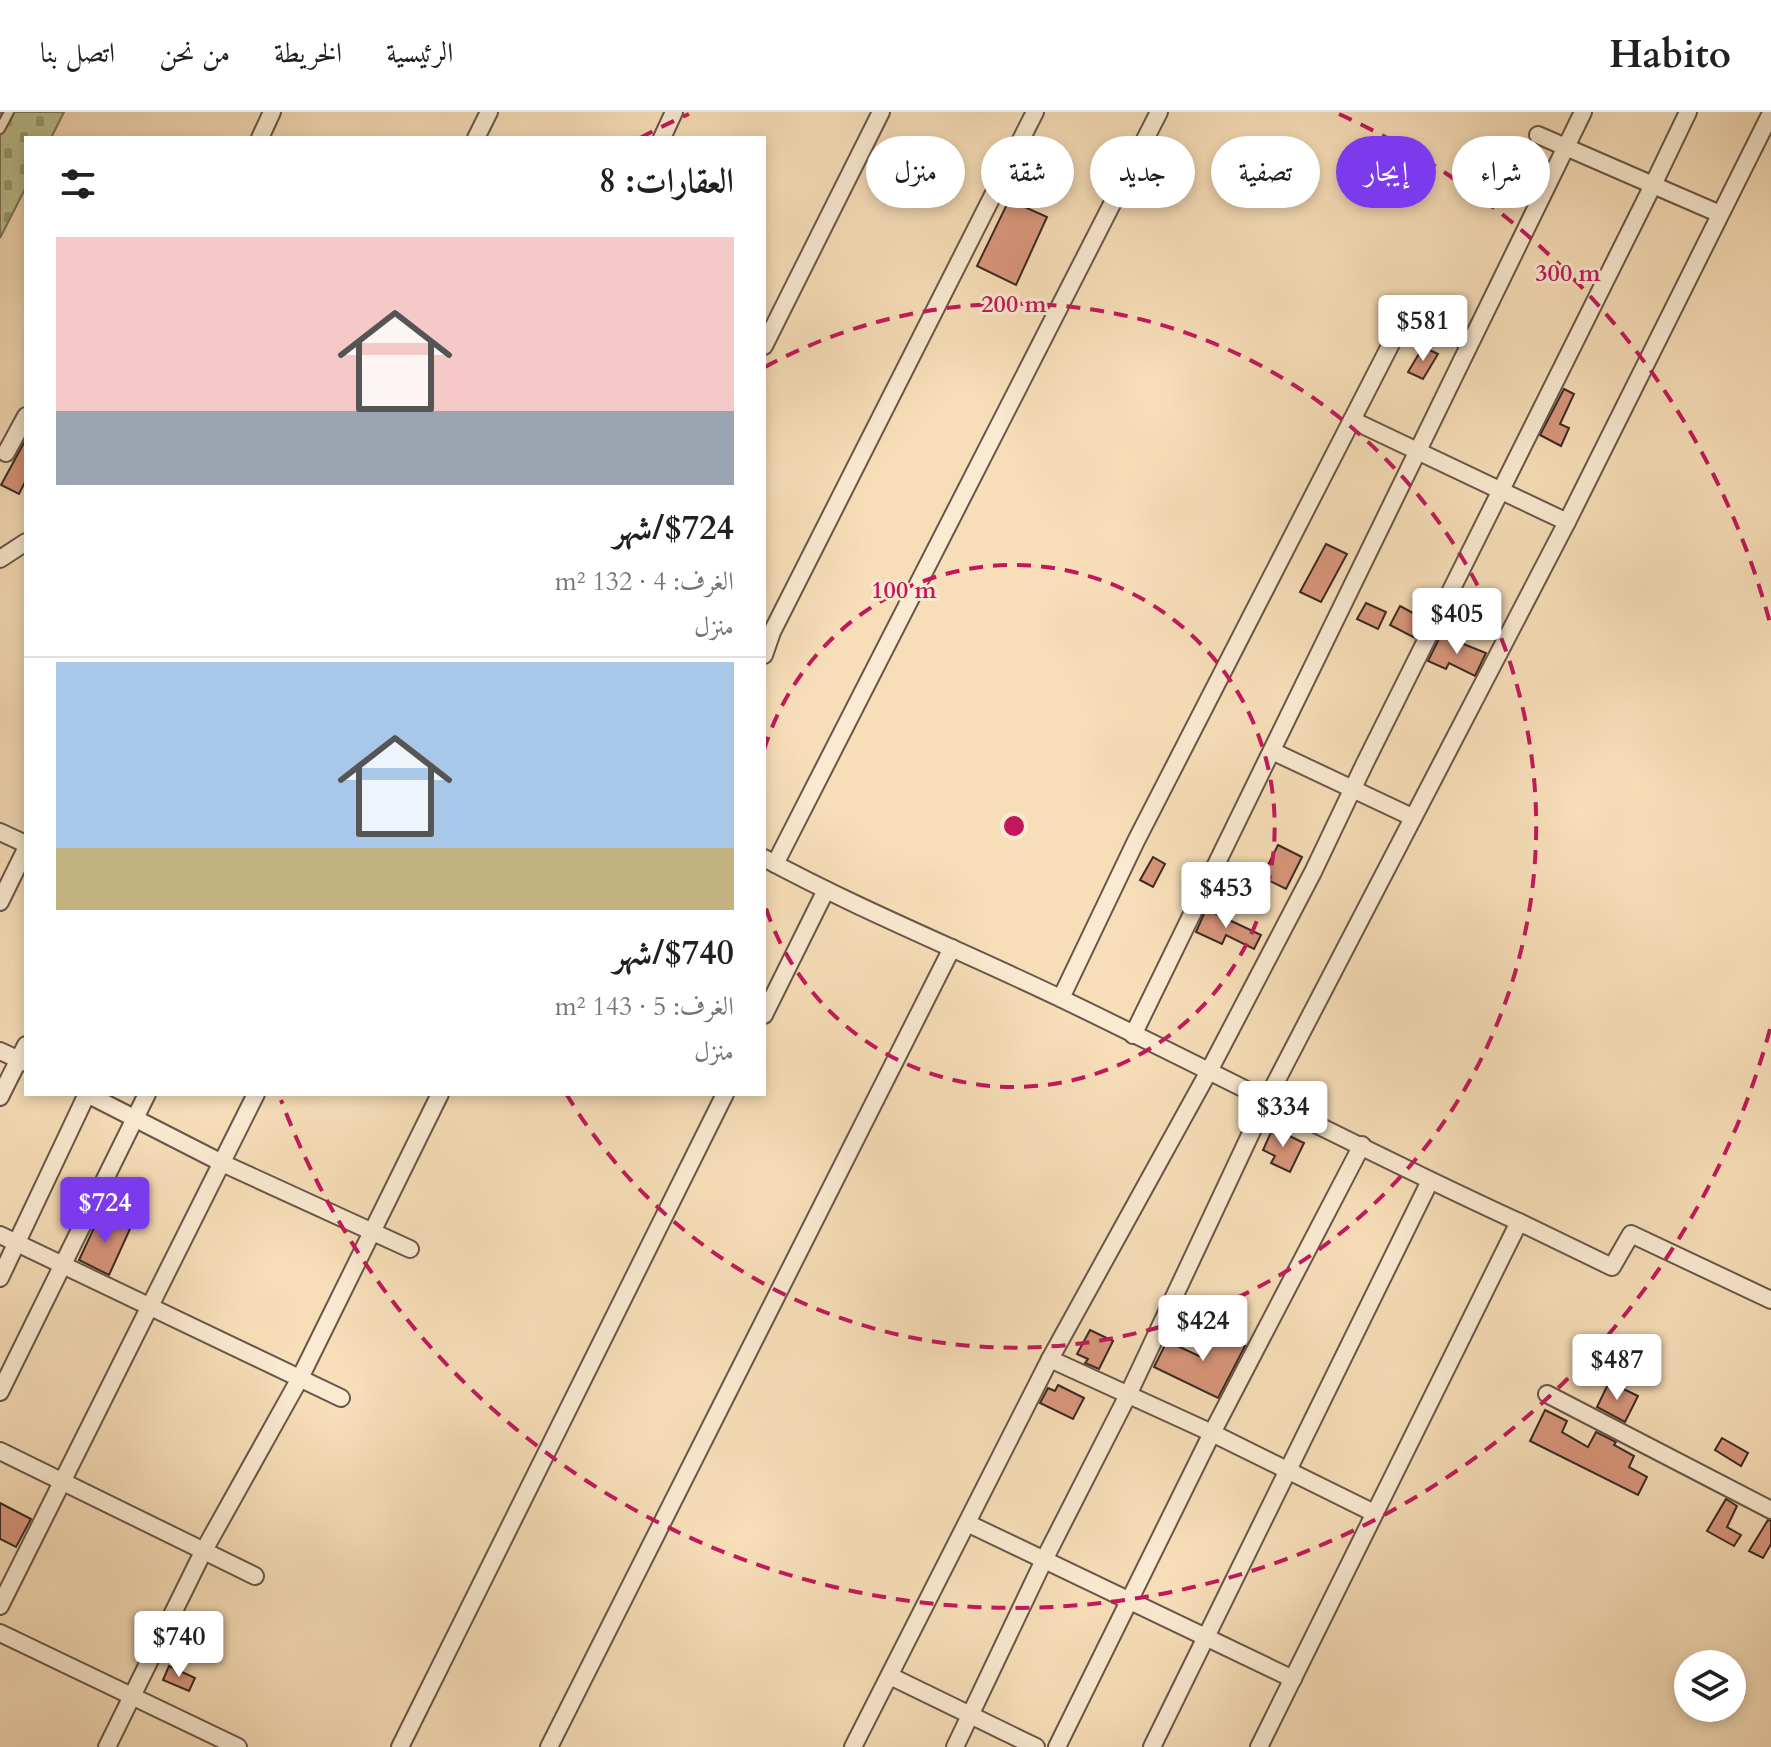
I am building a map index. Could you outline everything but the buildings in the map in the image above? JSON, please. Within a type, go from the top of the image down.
[{"type":"street","points":[[261,136],[272,112]]},
{"type":"street","points":[[477,136],[489,112]]},
{"type":"street","points":[[663,136],[674,112]]},
{"type":"street","points":[[766,342],[881,112]]},
{"type":"street","points":[[766,649],[1035,112]]},
{"type":"street","points":[[1159,112],[769,861],[1061,998],[1430,1181],[1612,1267],[1631,1234],[1771,1300]]},
{"type":"street","points":[[1133,1035],[1583,112]]},
{"type":"street","points":[[853,1747],[1050,1359],[1209,1071],[1313,872],[1688,112]]},
{"type":"street","points":[[955,1747],[1044,1560],[1128,1395],[1267,1099],[1567,522],[1771,113]]},
{"type":"street","points":[[1538,135],[1720,214]]},
{"type":"street","points":[[1061,998],[1136,841],[1395,336]]},
{"type":"street","points":[[6,453],[24,420]]},
{"type":"street","points":[[1352,420],[1567,522]]},
{"type":"street","points":[[0,559],[24,543]]},
{"type":"street","points":[[1272,751],[1412,817]]},
{"type":"street","points":[[0,832],[24,845]]},
{"type":"street","points":[[0,902],[24,850]]},
{"type":"street","points":[[766,1011],[826,890]]},
{"type":"street","points":[[549,1747],[952,948]]},
{"type":"street","points":[[0,1051],[24,1055],[0,1097]]},
{"type":"street","points":[[0,1278],[86,1096]]},
{"type":"street","points":[[91,1096],[222,1163],[410,1249]]},
{"type":"street","points":[[0,1392],[146,1096]]},
{"type":"street","points":[[0,1606],[255,1096]]},
{"type":"street","points":[[107,1747],[203,1552],[299,1380],[439,1096]]},
{"type":"street","points":[[400,1747],[724,1096]]},
{"type":"street","points":[[1057,1747],[1212,1433],[1362,1145]]},
{"type":"street","points":[[1152,1747],[1430,1181]]},
{"type":"street","points":[[1259,1747],[1519,1222]]},
{"type":"street","points":[[0,1235],[341,1398]]},
{"type":"street","points":[[1050,1359],[1212,1433],[1374,1513]]},
{"type":"street","points":[[1547,1394],[1771,1510]]},
{"type":"street","points":[[0,1451],[255,1576]]},
{"type":"street","points":[[967,1523],[1293,1679]]},
{"type":"street","points":[[0,1633],[238,1747]]},
{"type":"street","points":[[890,1676],[1036,1747]]},
{"type":"lane","points":[[0,129],[9,112]]},
{"type":"green space","points":[[0,112],[64,112],[52,136],[24,136],[24,191],[0,238]]}]
